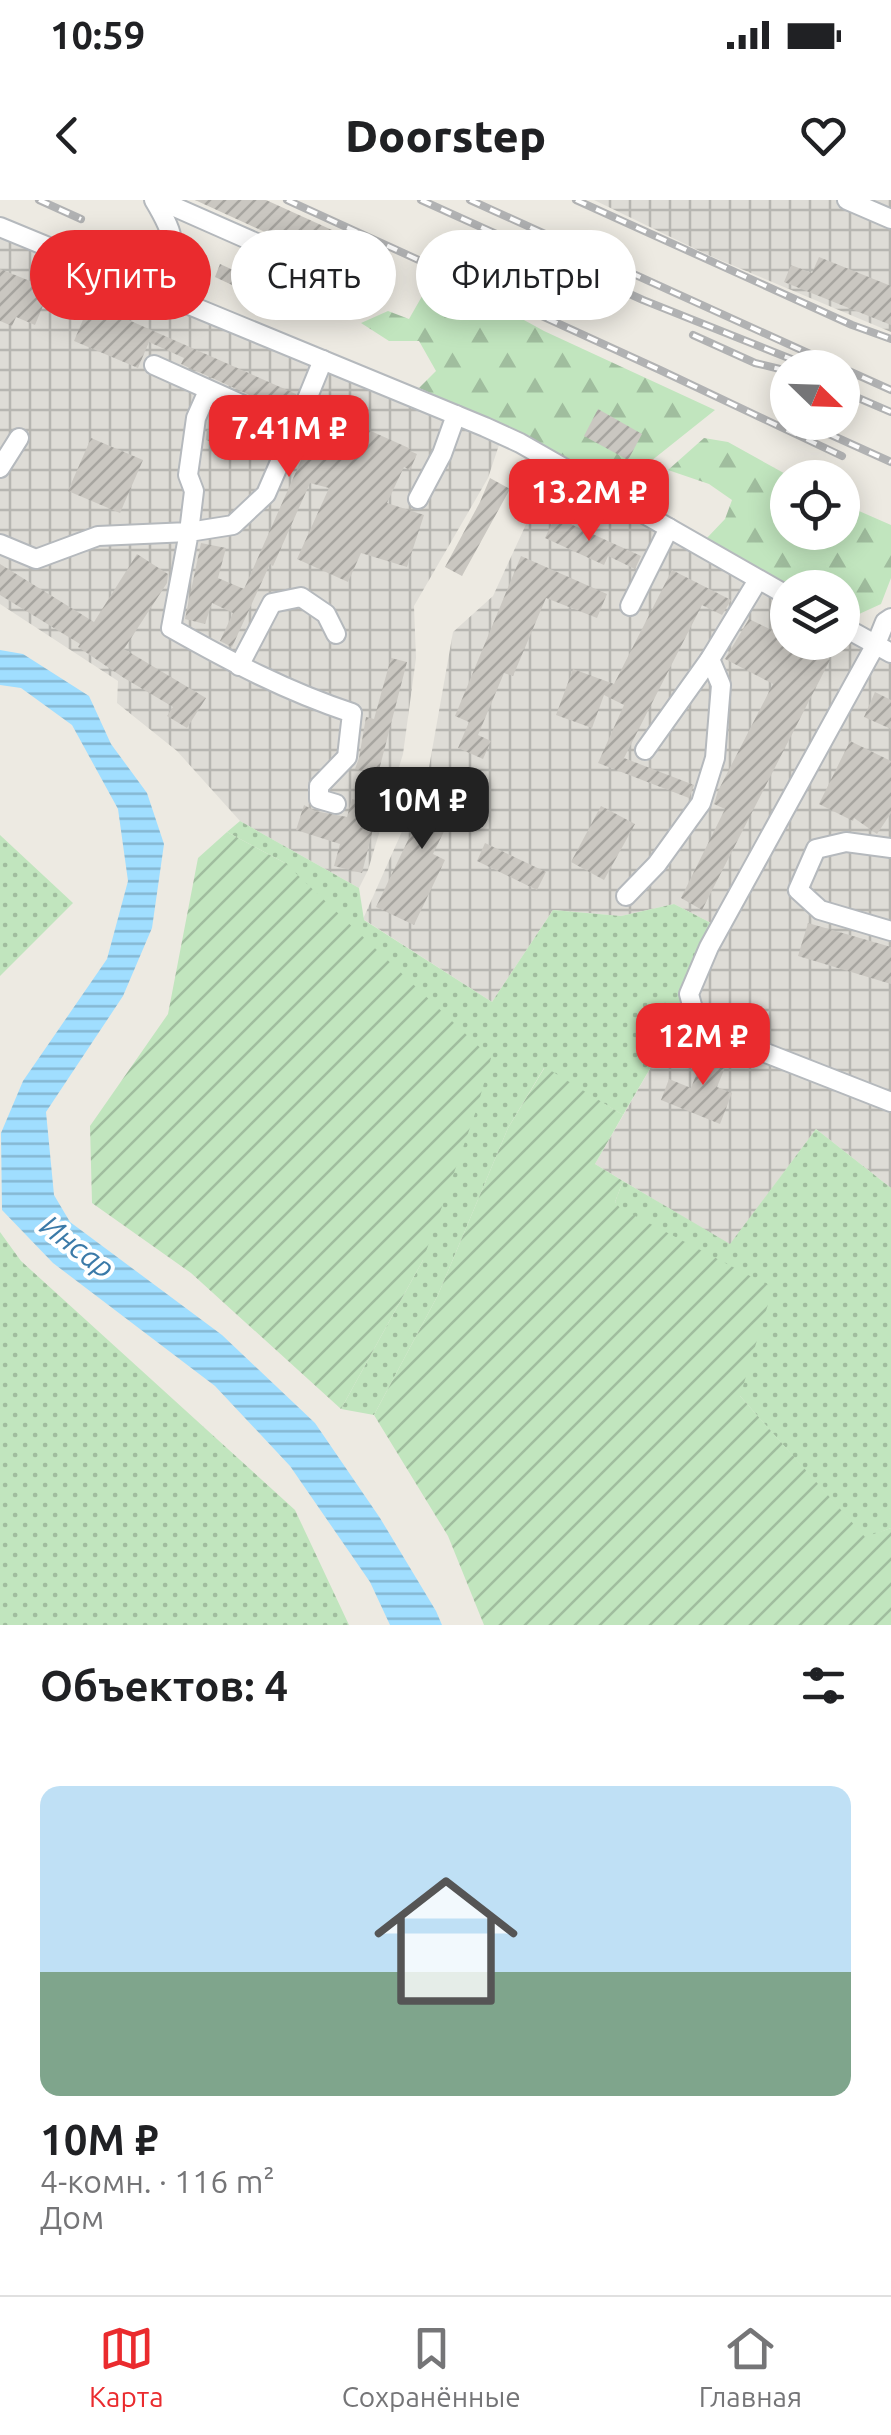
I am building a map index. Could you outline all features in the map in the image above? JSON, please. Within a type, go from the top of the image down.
[{"type":"street","points":[[156,200],[231,233]]},
{"type":"street","points":[[156,200],[170,230]]},
{"type":"street","points":[[847,200],[891,219]]},
{"type":"street","points":[[0,227],[30,239]]},
{"type":"street","points":[[211,314],[520,443],[770,586]]},
{"type":"street","points":[[307,399],[324,360]]},
{"type":"street","points":[[0,544],[36,559],[98,536],[188,532],[233,525],[266,494],[296,425],[154,366]]},
{"type":"street","points":[[208,390],[196,418],[190,456],[188,475],[194,491],[171,628],[239,666],[303,696],[352,713],[347,757],[319,786],[319,799],[336,804]]},
{"type":"street","points":[[418,499],[442,454],[456,415]]},
{"type":"street","points":[[0,468],[19,438]]},
{"type":"street","points":[[630,606],[669,528]]},
{"type":"street","points":[[646,750],[758,580]]},
{"type":"street","points":[[239,666],[272,603],[301,598],[326,614],[336,634]]},
{"type":"street","points":[[891,618],[885,622],[883,649],[709,948],[689,994],[696,1020],[725,1037],[891,1102]]},
{"type":"street","points":[[860,636],[883,649]]},
{"type":"street","points":[[626,896],[657,864],[701,803],[715,758],[721,685],[710,658]]},
{"type":"street","points":[[891,848],[846,842],[816,849],[798,890],[820,910],[891,931]]},
{"type":"shaded area","points":[[594,200],[891,200],[891,332],[708,255]]},
{"type":"shaded area","points":[[0,233],[30,246],[30,320],[208,320],[500,442],[488,478],[414,606],[416,658],[403,754],[359,888],[240,821],[177,751],[117,703],[118,681],[0,604]]},
{"type":"shaded area","points":[[551,470],[770,595],[770,660],[858,660],[713,924],[674,904],[621,916],[553,910],[492,1002],[363,919],[428,773],[453,632],[493,596]]},
{"type":"shaded area","points":[[878,657],[891,663],[891,1188],[816,1129],[730,1245],[595,1164]]},
{"type":"green space","points":[[416,307],[416,320],[524,320],[715,410],[636,473],[599,475],[501,424],[419,388],[436,371],[419,341],[389,341],[361,323],[396,320],[396,314],[409,319]]},
{"type":"green space","points":[[704,438],[728,442],[770,465],[770,550],[860,550],[860,511],[891,525],[891,578],[881,604],[860,614],[860,570],[770,570],[770,576],[706,539],[725,519],[732,500],[709,484],[668,470]]},
{"type":"green space","points":[[240,821],[359,888],[364,920],[492,1002],[553,910],[621,916],[674,904],[724,933],[623,1115],[544,1068],[508,1128],[438,1295],[374,1415],[341,1409],[423,1260],[285,863],[227,832]]},
{"type":"green space","points":[[227,832],[285,863],[491,1058],[423,1260],[341,1409],[191,1273],[92,1203],[90,1126],[168,1014],[198,858]]},
{"type":"green space","points":[[0,835],[73,903],[0,976]]},
{"type":"green space","points":[[545,1067],[623,1115],[595,1164],[623,1181],[615,1202],[620,1208],[773,1288],[740,1396],[865,1537],[891,1528],[891,1625],[484,1625],[448,1536],[374,1415],[438,1295],[508,1128]]},
{"type":"green space","points":[[816,1129],[891,1188],[891,1528],[865,1538],[740,1396],[615,1202],[623,1181],[730,1244]]},
{"type":"green space","points":[[0,1232],[21,1261],[295,1510],[349,1625],[0,1625]]},
{"type":"water","name":"Инсар","points":[[0,650],[23,654],[89,696],[111,744],[147,793],[164,844],[152,928],[123,996],[46,1112],[54,1195],[70,1222],[222,1335],[315,1423],[380,1518],[442,1625],[390,1625],[370,1582],[290,1466],[215,1386],[53,1263],[2,1210],[1,1133],[23,1081],[107,959],[128,881],[118,809],[72,725],[21,688],[0,685]]},
{"type":"building","points":[[195,200],[266,200],[332,230],[260,230]]},
{"type":"building","points":[[819,257],[891,286],[891,325],[784,282],[791,265],[812,273]]},
{"type":"building","points":[[220,264],[231,269],[231,284],[215,277]]},
{"type":"building","points":[[0,269],[30,281],[30,320],[37,320],[35,325],[16,317],[12,326],[0,321]]},
{"type":"building","points":[[83,320],[128,320],[296,394],[295,402],[301,410],[310,411],[318,404],[411,449],[417,454],[410,470],[404,467],[387,503],[424,515],[407,567],[361,553],[348,582],[297,559],[329,488],[310,483],[232,647],[220,641],[233,613],[212,603],[205,624],[185,619],[201,543],[226,548],[218,578],[244,589],[314,431],[308,428],[309,421],[303,412],[290,413],[181,364],[184,358],[149,342],[138,368],[74,341]]},
{"type":"building","points":[[598,409],[642,434],[628,460],[584,436]]},
{"type":"building","points":[[244,419],[264,428],[257,454],[206,440],[207,429],[214,432],[218,420],[241,429]]},
{"type":"building","points":[[91,438],[143,460],[120,513],[68,491]]},
{"type":"building","points":[[490,478],[510,489],[462,576],[445,567]]},
{"type":"building","points":[[555,517],[641,556],[635,569],[608,556],[604,565],[545,538]]},
{"type":"building","points":[[137,554],[168,574],[167,583],[124,649],[206,698],[187,728],[167,716],[173,707],[0,595],[0,564],[94,622]]},
{"type":"building","points":[[521,556],[607,594],[597,618],[546,598],[513,676],[504,673],[478,735],[491,741],[483,759],[458,748],[469,722],[455,716]]},
{"type":"building","points":[[672,570],[731,600],[722,615],[702,605],[624,758],[694,785],[689,798],[598,763],[624,705],[604,695],[592,728],[556,715],[573,669],[614,684]]},
{"type":"building","points":[[749,619],[770,629],[770,660],[830,660],[702,910],[681,898],[725,809],[714,804],[718,791],[773,684],[725,659]]},
{"type":"building","points":[[391,658],[407,662],[378,774],[355,769],[366,717],[374,719]]},
{"type":"building","points":[[875,692],[891,700],[891,729],[864,717]]},
{"type":"building","points":[[850,741],[891,761],[891,813],[877,834],[854,818],[853,821],[819,804]]},
{"type":"building","points":[[442,769],[468,782],[433,854],[445,860],[414,925],[376,907]]},
{"type":"building","points":[[352,799],[379,805],[362,873],[334,866],[340,844],[296,830],[304,805],[347,817]]},
{"type":"building","points":[[601,806],[635,824],[604,880],[571,862]]},
{"type":"building","points":[[485,843],[546,872],[537,890],[477,861]]},
{"type":"building","points":[[808,923],[891,947],[891,984],[798,956]]},
{"type":"building","points":[[709,1042],[731,1053],[717,1087],[732,1093],[720,1124],[661,1100],[669,1079],[691,1088]]},
{"type":"railway","points":[[39,200],[81,219]]},
{"type":"railway","points":[[287,200],[842,456]]},
{"type":"railway","points":[[421,200],[643,300],[770,351]]},
{"type":"railway","points":[[470,200],[801,350]]},
{"type":"railway","points":[[576,200],[891,339]]},
{"type":"railway","points":[[693,335],[770,367]]},
{"type":"railway","points":[[860,376],[891,390]]},
{"type":"railway","points":[[860,399],[891,412]]},
{"type":"railway","points":[[842,440],[891,462]]}]
